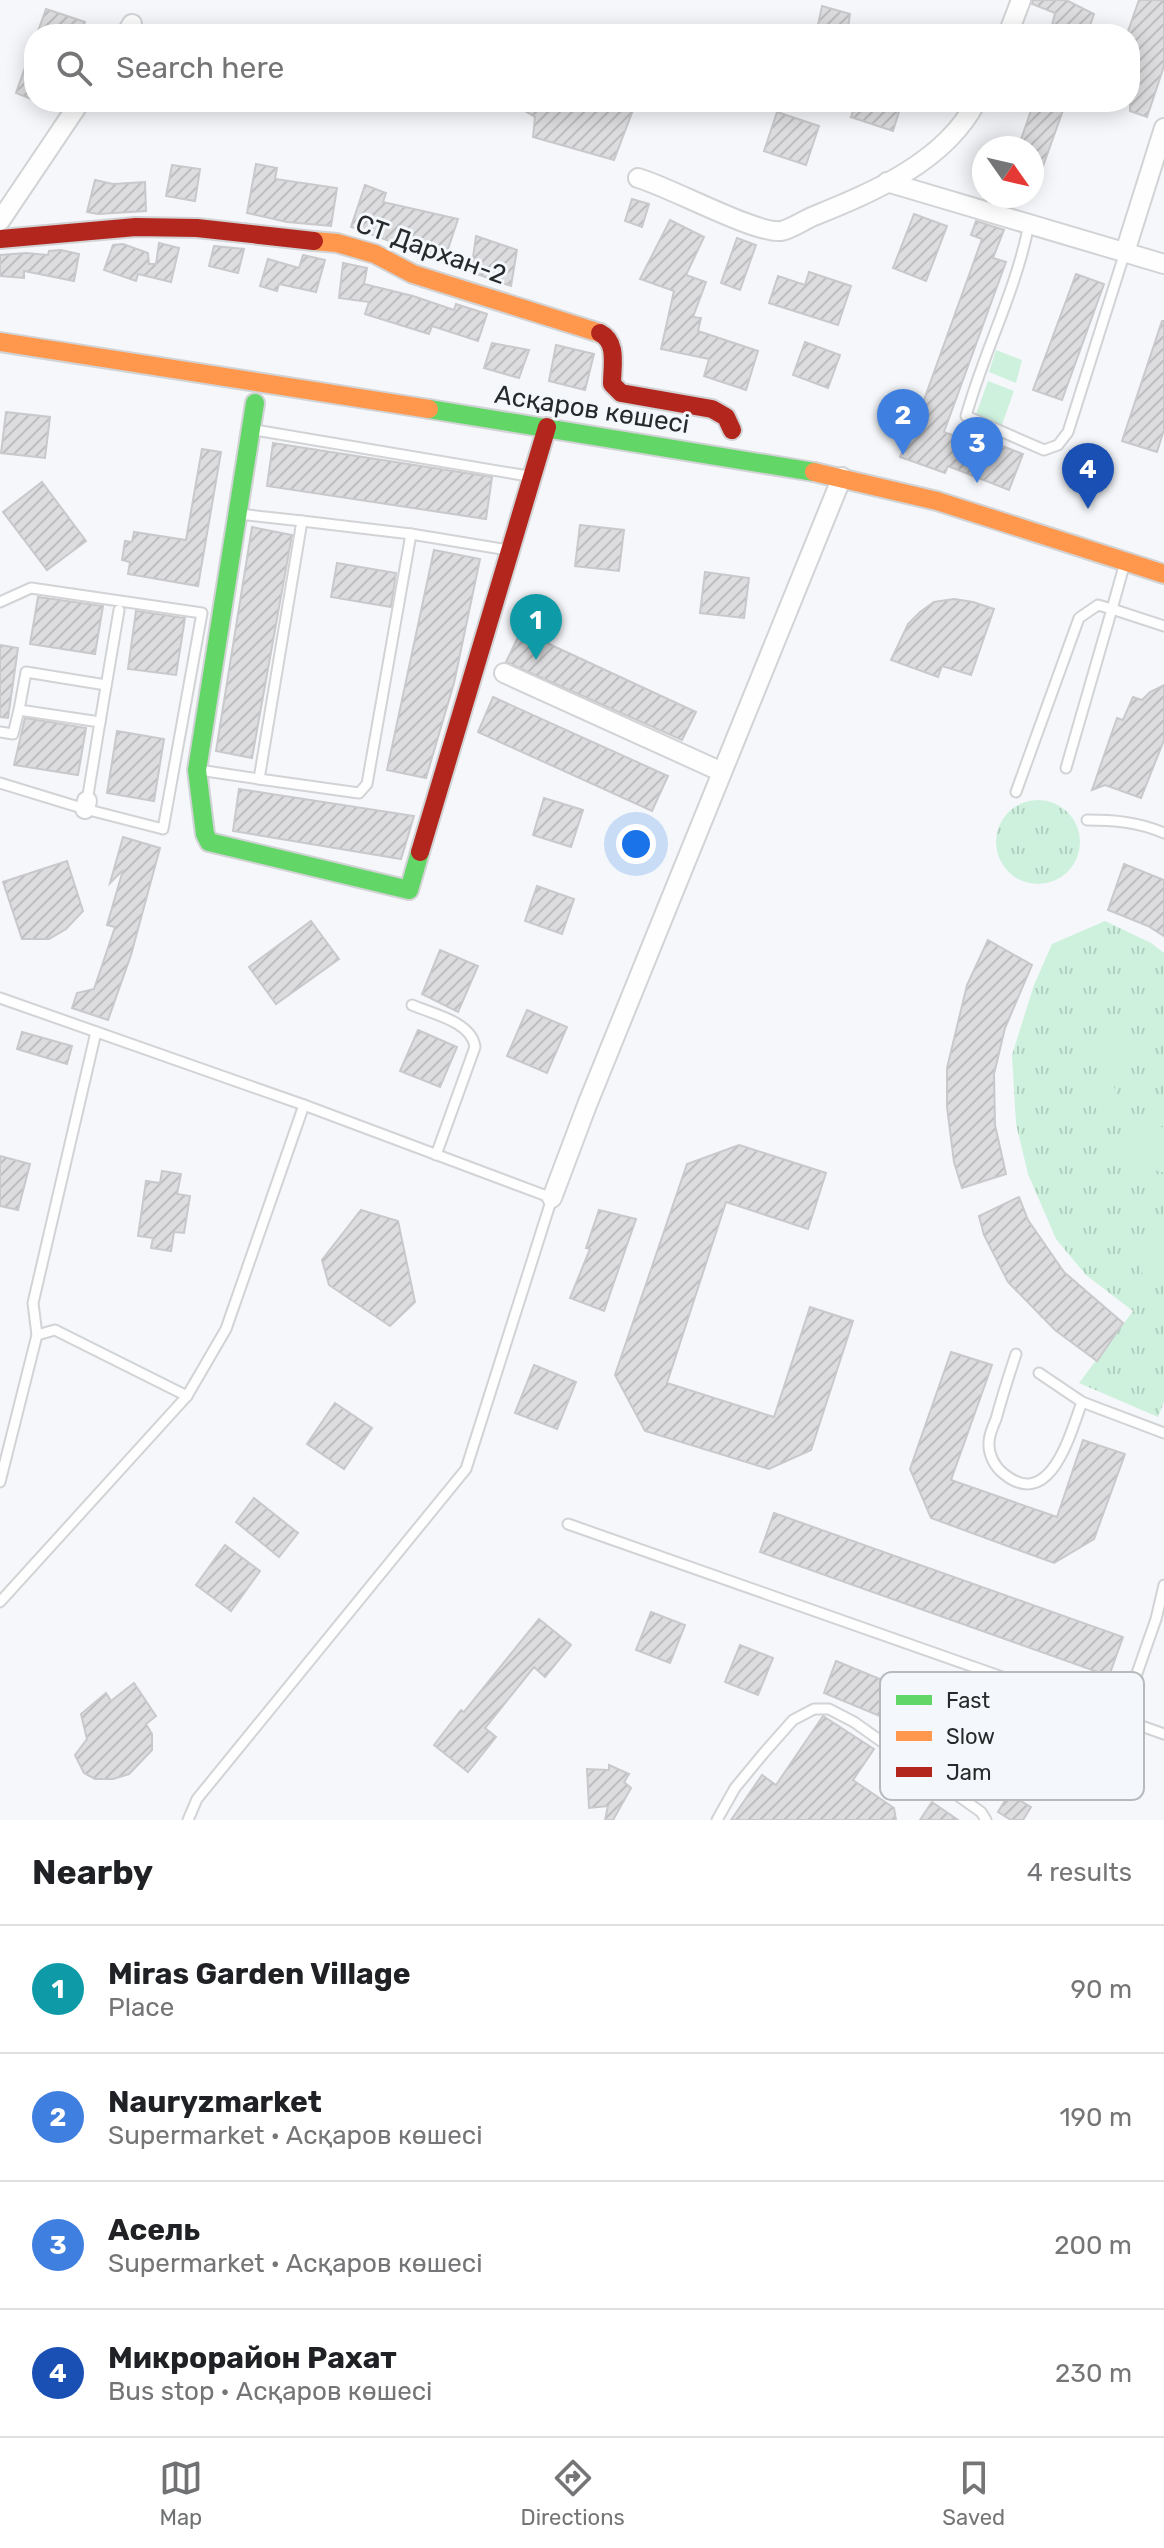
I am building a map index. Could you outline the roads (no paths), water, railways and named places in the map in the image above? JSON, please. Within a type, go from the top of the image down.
[{"type":"street","points":[[1012,24],[1021,0]]},
{"type":"street","points":[[0,221],[73,112]]},
{"type":"street","points":[[638,178],[740,221],[780,231],[902,176],[949,138],[968,112]]},
{"type":"street","points":[[1125,252],[1164,128]]},
{"type":"street","points":[[887,182],[1164,264]]},
{"type":"street","name":"СТ Дархан-2","points":[[0,239],[151,227],[197,228],[337,243],[375,254],[413,274],[605,334],[612,344],[612,384],[621,393],[712,409],[726,417],[732,430]]},
{"type":"street","name":"Асқаров көшесі","points":[[0,342],[547,427],[842,477],[937,501],[1164,574]]},
{"type":"street","points":[[255,403],[197,770],[203,824],[209,842],[409,890],[547,427]]},
{"type":"street","points":[[552,1198],[842,477]]},
{"type":"street","points":[[504,673],[722,772]]},
{"type":"lane","points":[[1029,224],[1001,320],[975,384],[966,416],[1044,450],[1058,445],[1068,432],[1125,252]]},
{"type":"lane","points":[[251,430],[531,476]]},
{"type":"lane","points":[[236,513],[411,534],[511,550]]},
{"type":"lane","points":[[259,779],[302,521]]},
{"type":"lane","points":[[197,770],[359,793],[367,784],[411,534]]},
{"type":"lane","points":[[1066,768],[1126,561]]},
{"type":"lane","points":[[0,602],[31,588],[202,613],[177,721],[163,829],[0,783]]},
{"type":"lane","points":[[1016,792],[1079,618],[1098,605],[1164,626]]},
{"type":"lane","points":[[86,805],[119,610]]},
{"type":"lane","points":[[0,732],[13,734],[26,672],[106,685]]},
{"type":"lane","points":[[19,710],[100,722]]},
{"type":"lane","points":[[1087,820],[1121,821],[1164,833]]},
{"type":"lane","points":[[0,998],[304,1105],[552,1198],[466,1469],[197,1799],[188,1820]]},
{"type":"lane","points":[[412,1005],[465,1028],[474,1037],[475,1047],[436,1155]]},
{"type":"lane","points":[[0,1482],[37,1335],[33,1303],[96,1032]]},
{"type":"lane","points":[[0,1602],[187,1396],[226,1329],[304,1105]]},
{"type":"lane","points":[[37,1335],[55,1330],[187,1396]]},
{"type":"lane","points":[[1016,1354],[989,1442],[991,1459],[1003,1473],[1016,1482],[1031,1483],[1050,1474],[1059,1463],[1082,1402]]},
{"type":"lane","points":[[1039,1373],[1082,1402],[1164,1433]]},
{"type":"lane","points":[[568,1524],[988,1672]]},
{"type":"lane","points":[[1137,1672],[1164,1585]]},
{"type":"lane","points":[[717,1820],[735,1788],[793,1720],[814,1709],[829,1709],[880,1740]]},
{"type":"lane","points":[[1144,1727],[1164,1734]]},
{"type":"lane","points":[[964,1800],[981,1812],[986,1820]]},
{"type":"place","name":"Nauryzmarket","points":[[903,455]]},
{"type":"place","name":"Асель","points":[[977,483]]},
{"type":"place","name":"Микрорайон Рахат","points":[[1088,509]]},
{"type":"place","name":"Miras Garden Village","points":[[536,660]]}]
